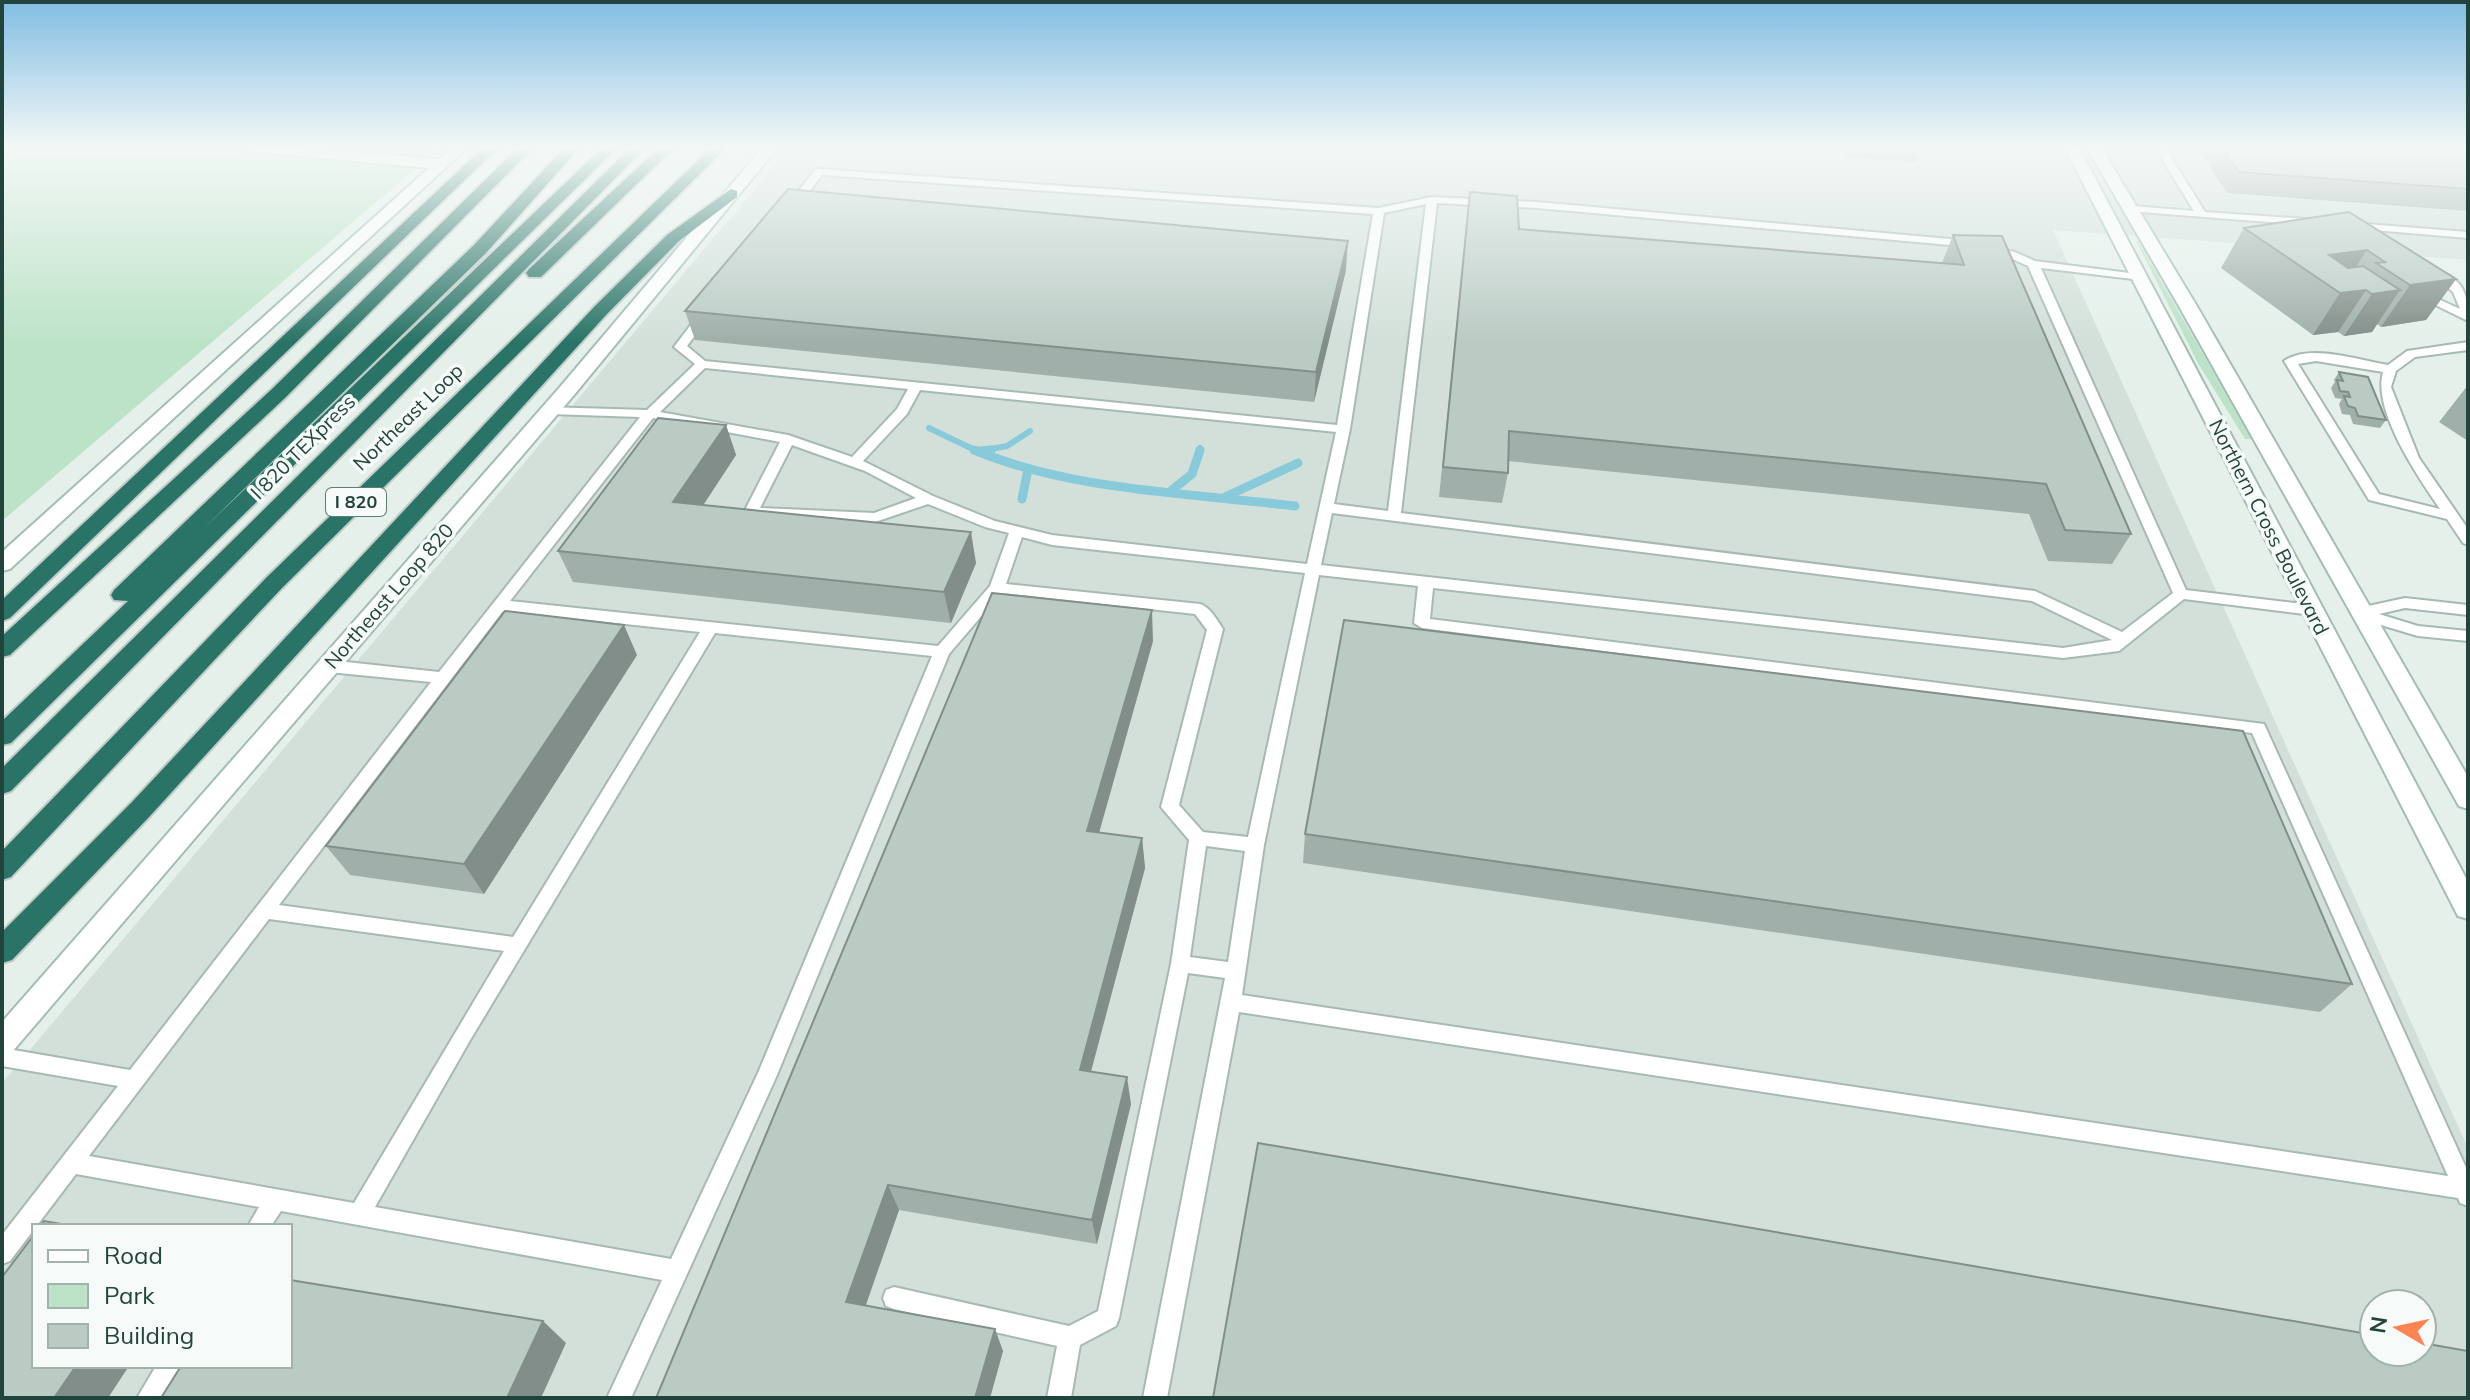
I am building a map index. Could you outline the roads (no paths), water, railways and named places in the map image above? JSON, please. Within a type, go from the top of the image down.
[{"type":"highway","points":[[2,613],[95,526],[233,388],[423,211]]},
{"type":"highway","points":[[2,649],[279,393],[462,211]]},
{"type":"highway","points":[[86,653],[101,615],[480,249],[514,211]]},
{"type":"highway","name":"I 820 TEXpress","points":[[2,736],[544,211]]},
{"type":"highway","name":"I 820 TEXpress","points":[[2,784],[574,211]]},
{"type":"highway","points":[[478,307],[527,281],[600,211]]},
{"type":"highway","name":"Northeast Loop","points":[[2,869],[274,583],[654,211]]},
{"type":"highway","points":[[2,951],[141,809],[600,311],[673,238],[708,211]]},
{"type":"main road","points":[[2,564],[380,211]]},
{"type":"main road","name":"Northeast Loop 820","points":[[2,1043],[550,410],[718,211]]},
{"type":"main road","name":"Northern Cross Boulevard","points":[[2106,211],[2468,908]]},
{"type":"main road","name":"Northern Cross Boulevard","points":[[2133,211],[2359,613],[2468,799]]},
{"type":"main road","points":[[2312,610],[2359,613]]},
{"type":"lane","points":[[1155,1398],[1231,1002],[1255,845],[1343,429],[1379,211]]},
{"type":"lane","points":[[1394,517],[1431,211]]},
{"type":"lane","points":[[1608,211],[1950,242],[2011,254],[2033,264],[2141,277]]},
{"type":"lane","points":[[2159,211],[2327,224]]},
{"type":"lane","points":[[2200,211],[2202,215]]},
{"type":"lane","points":[[2343,225],[2468,235]]},
{"type":"lane","points":[[2033,264],[2181,594]]},
{"type":"lane","points":[[2405,284],[2440,306],[2467,316],[2467,303],[2449,280],[2419,270]]},
{"type":"lane","points":[[709,309],[680,347],[702,364],[1343,429]]},
{"type":"lane","points":[[2468,346],[2411,354],[2390,369],[2385,387],[2412,458],[2468,540]]},
{"type":"lane","points":[[2390,369],[2316,357],[2290,361],[2374,497],[2451,516]]},
{"type":"lane","points":[[2,1253],[499,605],[650,414],[702,364]]},
{"type":"lane","points":[[855,462],[902,411],[916,386]]},
{"type":"lane","points":[[550,410],[650,414],[788,439],[855,462],[928,499],[990,524],[1052,540],[2063,653],[2114,647],[2181,594],[2312,610]]},
{"type":"lane","points":[[788,439],[751,512],[875,518],[928,499]]},
{"type":"lane","points":[[1327,508],[2035,596],[2123,639]]},
{"type":"lane","points":[[619,1398],[767,1075],[942,652],[997,588],[1017,530]]},
{"type":"lane","points":[[1426,582],[1422,623],[2258,728],[2467,1191]]},
{"type":"lane","points":[[997,588],[1200,609],[1215,629],[1170,807],[1198,838],[1255,845]]},
{"type":"lane","points":[[2359,613],[2405,603],[2468,610]]},
{"type":"lane","points":[[499,605],[942,652]]},
{"type":"lane","points":[[2359,613],[2418,631],[2468,636]]},
{"type":"lane","points":[[360,1213],[517,945],[711,626]]},
{"type":"lane","points":[[328,666],[445,678]]},
{"type":"lane","points":[[894,1298],[1070,1338],[1108,1318],[1180,964],[1198,838]]},
{"type":"lane","points":[[265,911],[517,945]]},
{"type":"lane","points":[[1180,964],[1236,971]]},
{"type":"lane","points":[[1231,1002],[2467,1191]]},
{"type":"lane","points":[[2,1057],[135,1080]]},
{"type":"lane","points":[[71,1163],[676,1271]]},
{"type":"lane","points":[[260,1224],[276,1199]]},
{"type":"lane","points":[[1059,1398],[1070,1338]]},
{"type":"lane","points":[[149,1398],[168,1368]]},
{"type":"waterway","points":[[929,428],[978,451]]},
{"type":"waterway","points":[[991,450],[980,451],[1007,446],[1030,431]]},
{"type":"waterway","points":[[1199,452],[1200,448]]},
{"type":"waterway","points":[[1172,490],[1192,474],[1200,450]]},
{"type":"waterway","points":[[978,451],[1012,464],[1091,482],[1295,506]]},
{"type":"waterway","points":[[1225,497],[1298,463]]},
{"type":"waterway","points":[[1022,499],[1028,469]]}]
